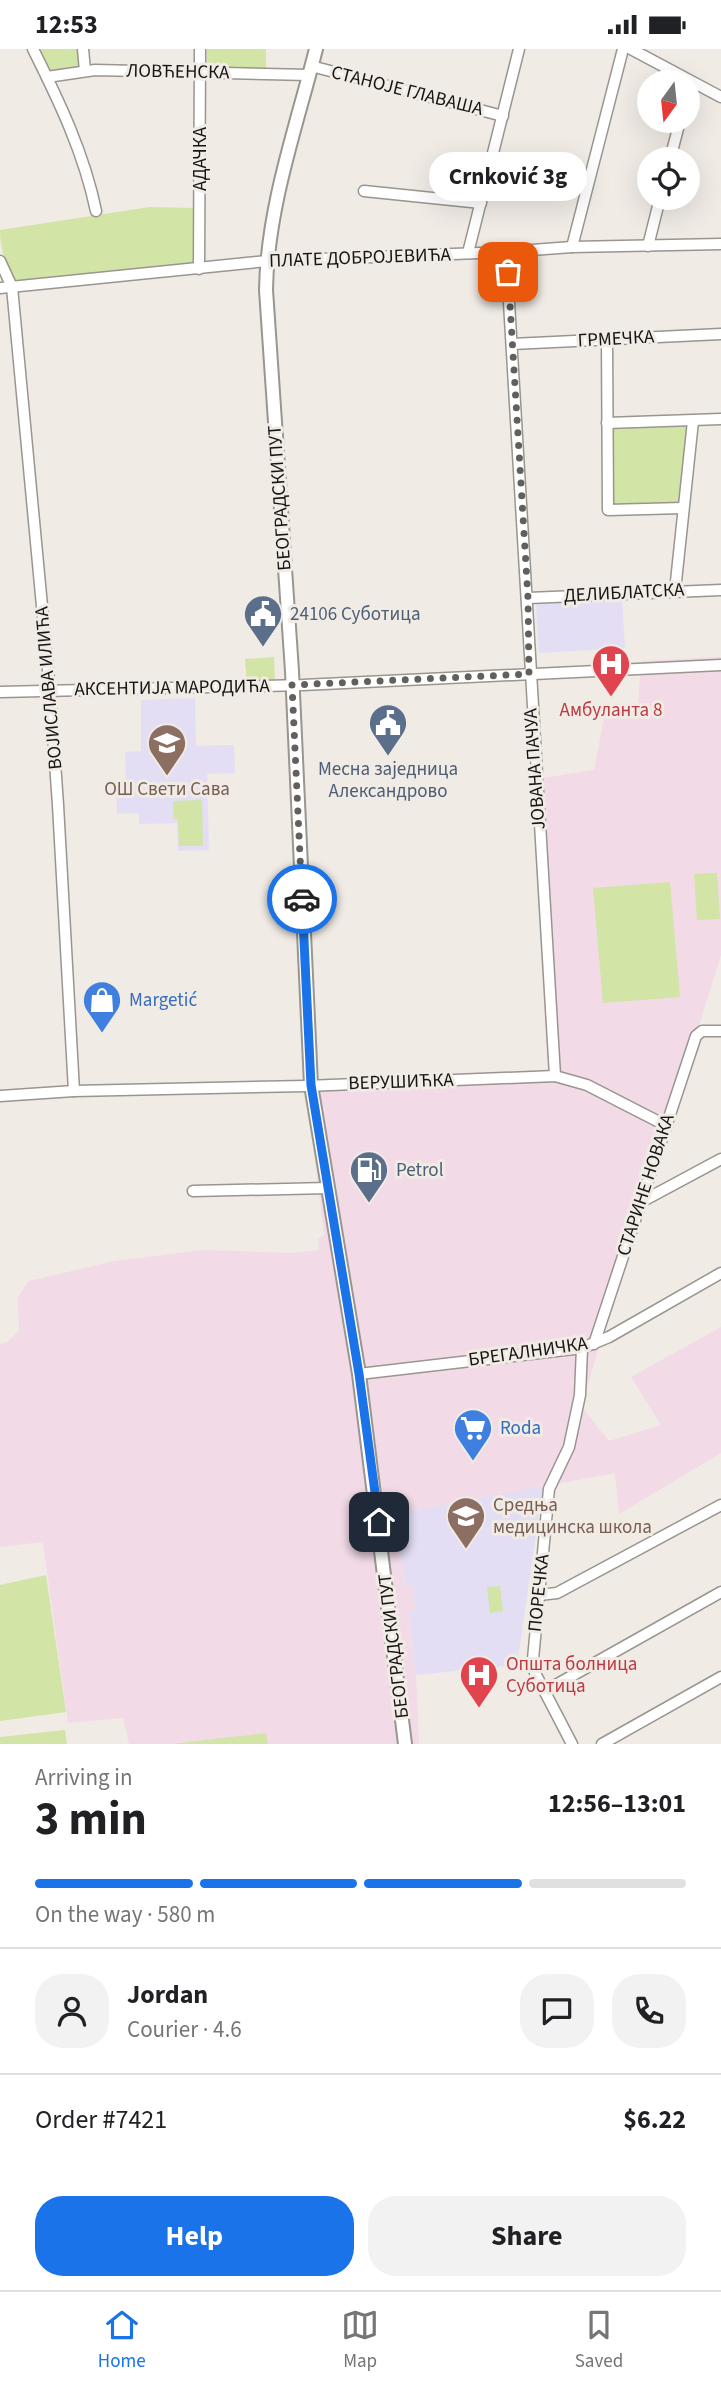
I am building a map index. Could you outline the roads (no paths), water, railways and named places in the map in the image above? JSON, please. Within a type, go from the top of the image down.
[{"type":"main road","name":"БЕОГРАДСКИ ПУТ","points":[[316,49],[275,214],[267,261],[267,304],[292,685],[311,1085],[359,1374],[405,1744]]},
{"type":"street","points":[[33,49],[78,146],[96,211]]},
{"type":"street","points":[[83,49],[85,71]]},
{"type":"street","name":"АДАЧКА","points":[[199,269],[201,49]]},
{"type":"street","points":[[468,253],[519,49]]},
{"type":"street","points":[[572,247],[622,49]]},
{"type":"street","points":[[631,49],[666,70]]},
{"type":"street","name":"ЛОВЋЕНСКА","points":[[47,77],[85,71],[310,70]]},
{"type":"street","name":"СТАНОЈЕ ГЛАВАША","points":[[310,70],[503,116]]},
{"type":"street","points":[[700,88],[721,97]]},
{"type":"street","points":[[364,191],[481,203]]},
{"type":"street","points":[[648,246],[657,210]]},
{"type":"street","name":"ПЛАТЕ ДОБРОЈЕВИЋА","points":[[0,288],[267,261],[572,247],[721,244]]},
{"type":"street","name":"ЈОВАНА ПАЧУА","points":[[506,252],[555,1076]]},
{"type":"street","name":"ВОЈИСЛАВА ИЛИЋА","points":[[0,261],[12,287],[50,691],[74,1091]]},
{"type":"street","name":"ГРМЕЧКА","points":[[512,344],[721,334]]},
{"type":"street","points":[[607,338],[608,510],[683,508]]},
{"type":"street","points":[[607,423],[721,419]]},
{"type":"street","points":[[675,590],[693,421]]},
{"type":"street","name":"ДЕЛИБЛАТСКА","points":[[528,598],[721,590]]},
{"type":"street","name":"АКСЕНТИЈА МАРОДИЋА","points":[[0,692],[292,685],[721,665]]},
{"type":"street","name":"СТАРИНЕ НОВАКА","points":[[594,1344],[696,1036],[704,1031],[721,1031]]},
{"type":"street","name":"ВЕРУШИЋКА","points":[[0,1096],[74,1091],[555,1076],[587,1085],[666,1125]]},
{"type":"street","points":[[641,1202],[721,1159]]},
{"type":"street","points":[[193,1191],[328,1188]]},
{"type":"street","name":"БРЕГАЛНИЧКА","points":[[359,1374],[582,1348],[594,1344],[721,1273]]},
{"type":"street","name":"ПОРЕЧКА","points":[[572,1744],[535,1673],[533,1659],[549,1489],[569,1447],[581,1385],[582,1348]]},
{"type":"street","points":[[539,1595],[557,1593],[721,1505]]},
{"type":"street","points":[[545,1691],[721,1592]]},
{"type":"street","points":[[602,1744],[721,1677]]},
{"type":"place","name":"Crnković 3g","points":[[508,272]]},
{"type":"place","name":"24106 Суботица","points":[[263,648]]},
{"type":"place","name":"Амбуланта 8","points":[[611,698]]},
{"type":"place","name":"Месна заједница Александрово","points":[[388,757]]},
{"type":"place","name":"ОШ Свети Сава","points":[[167,777]]},
{"type":"place","name":"Margetić","points":[[102,1034]]},
{"type":"place","name":"Petrol","points":[[369,1204]]},
{"type":"place","name":"Roda","points":[[473,1462]]},
{"type":"place","name":"Средња медицинска школа","points":[[466,1550]]},
{"type":"place","name":"Општа болница Суботица","points":[[479,1709]]}]
